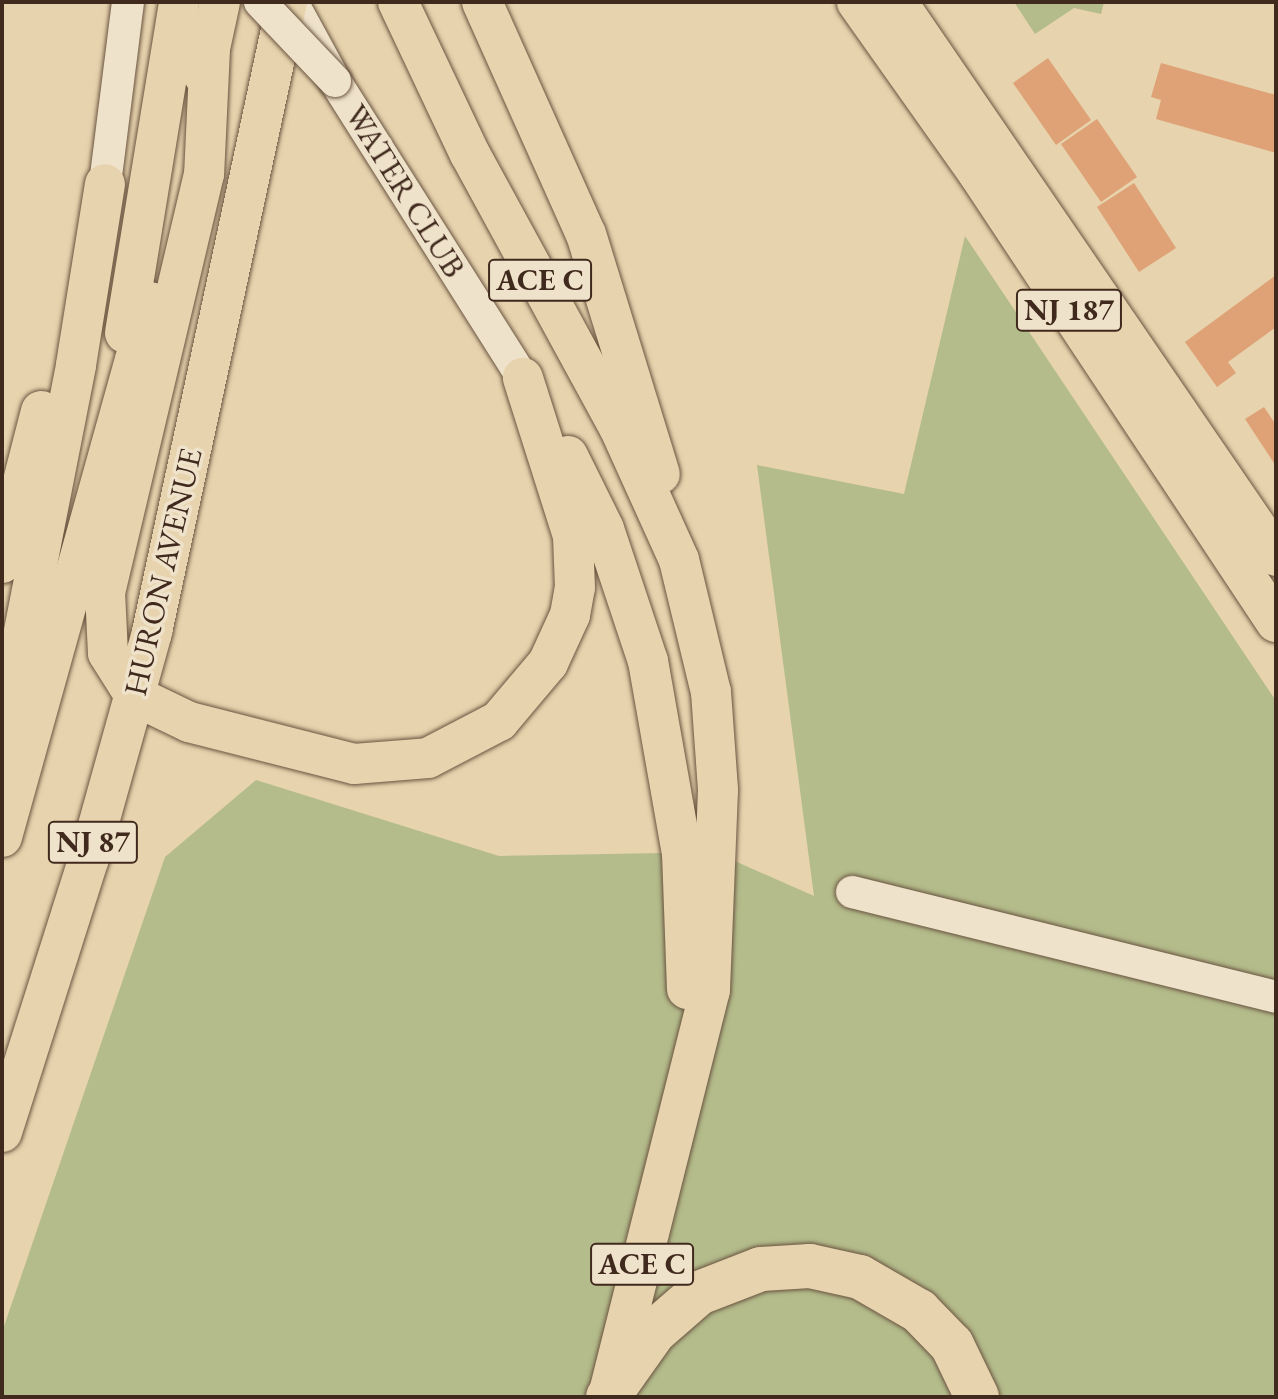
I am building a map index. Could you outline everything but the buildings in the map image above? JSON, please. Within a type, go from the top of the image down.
[{"type":"highway","points":[[608,1394],[667,1318],[699,1293],[761,1269],[810,1266],[860,1277],[919,1311],[952,1345],[977,1397]]},
{"type":"main road","name":"NJ 87","points":[[2,837],[111,432],[179,2]]},
{"type":"main road","points":[[111,432],[163,261],[220,2]]},
{"type":"main road","name":"HURON AVENUE","points":[[2,1132],[135,696],[172,549],[289,2]]},
{"type":"main road","name":"ACE C","points":[[398,2],[470,154],[619,427],[679,560],[711,692],[718,790],[710,990],[608,1394]]},
{"type":"main road","points":[[482,2],[557,165],[605,287],[652,438],[679,560]]},
{"type":"main road","name":"NJ 187","points":[[857,2],[978,173],[1276,622]]},
{"type":"main road","name":"NJ 187","points":[[897,2],[1276,556]]},
{"type":"main road","points":[[210,49],[204,174],[105,592],[108,653],[135,696],[189,722],[354,764],[428,758],[499,721],[548,663],[570,615],[575,588],[573,536],[523,378]]},
{"type":"main road","points":[[2,563],[105,184]]},
{"type":"main road","points":[[2,743],[76,365],[105,184]]},
{"type":"main road","points":[[523,378],[604,529],[648,661],[663,732],[685,907],[687,989],[674,1137]]},
{"type":"street","points":[[105,184],[128,2]]},
{"type":"street","points":[[260,2],[335,81]]},
{"type":"street","name":"WATER CLUB","points":[[289,2],[335,81],[523,378]]},
{"type":"street","points":[[852,892],[1276,997]]},
{"type":"green space","points":[[1014,2],[1104,2],[1101,14],[1074,8],[1035,34]]},
{"type":"green space","points":[[965,236],[1276,701],[1276,1397],[2,1397],[2,1332],[165,857],[256,780],[499,856],[664,853],[737,862],[814,896],[757,465],[904,494]]}]
